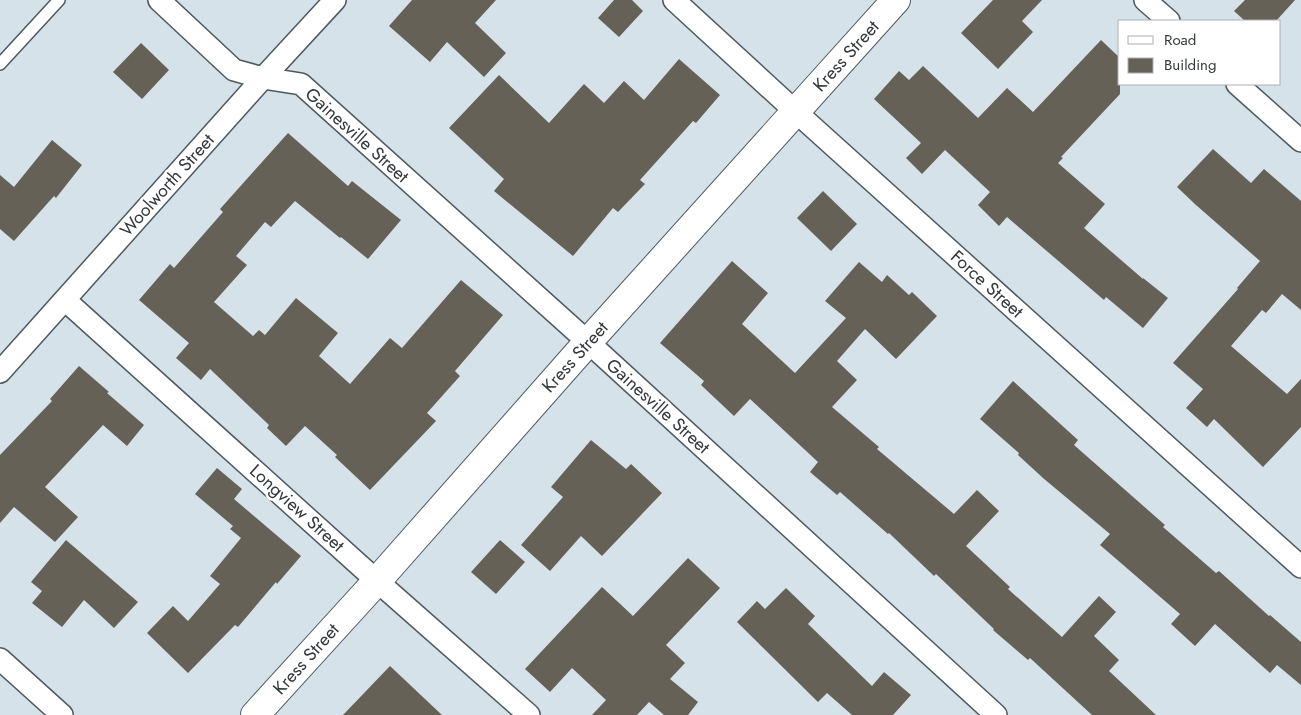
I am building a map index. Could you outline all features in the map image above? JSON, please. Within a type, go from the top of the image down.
[{"type":"street","name":"Gainesville Street","points":[[159,0],[234,70],[263,78],[301,84],[588,342],[996,715]]},
{"type":"street","name":"Woolworth Street","points":[[0,372],[263,78],[336,0]]},
{"type":"street","name":"Force Street","points":[[674,0],[1301,567]]},
{"type":"street","name":"Kress Street","points":[[255,715],[896,0]]},
{"type":"street","points":[[1145,0],[1168,20]]},
{"type":"street","points":[[1239,85],[1301,141]]},
{"type":"street","name":"Longview Street","points":[[65,300],[529,715]]},
{"type":"street","points":[[0,659],[62,715]]},
{"type":"lane","points":[[0,64],[59,0]]},
{"type":"building","points":[[412,0],[496,0],[475,23],[506,53],[484,77],[447,42],[430,62],[389,26]]},
{"type":"building","points":[[614,0],[632,0],[643,11],[619,37],[598,18]]},
{"type":"building","points":[[993,0],[1042,0],[1022,21],[1033,32],[998,69],[961,33]]},
{"type":"building","points":[[1245,0],[1295,0],[1277,20],[1244,20],[1234,11]]},
{"type":"building","points":[[1101,40],[1118,56],[1118,85],[1120,85],[1120,94],[1061,157],[1063,158],[1058,163],[1105,204],[1084,228],[1168,298],[1143,328],[1106,297],[1104,300],[1007,217],[999,226],[978,205],[990,192],[945,150],[922,174],[906,158],[921,143],[874,99],[899,71],[909,80],[923,66],[978,118],[1007,88],[1033,112]]},
{"type":"building","points":[[141,43],[169,70],[142,99],[113,72]]},
{"type":"building","points":[[679,59],[720,95],[696,123],[693,121],[640,180],[645,184],[618,212],[613,208],[573,256],[494,191],[504,179],[449,128],[499,75],[549,123],[584,84],[604,103],[624,81],[644,100]]},
{"type":"building","points":[[288,133],[348,186],[352,181],[401,220],[368,259],[295,201],[271,227],[265,222],[236,256],[247,265],[214,302],[253,336],[259,330],[265,335],[296,298],[338,333],[319,356],[350,384],[390,338],[402,348],[461,280],[503,315],[455,371],[460,376],[427,413],[436,421],[370,490],[335,457],[337,455],[305,426],[286,446],[267,428],[269,425],[210,369],[201,380],[176,358],[189,343],[139,300],[170,264],[174,268],[223,212],[220,209]]},
{"type":"building","points":[[52,140],[82,165],[56,198],[54,196],[14,241],[0,229],[0,175],[14,187]]},
{"type":"building","points":[[1213,149],[1251,183],[1264,169],[1301,201],[1301,310],[1282,294],[1266,313],[1262,310],[1231,346],[1287,394],[1301,379],[1301,427],[1263,467],[1214,419],[1207,427],[1186,408],[1203,389],[1173,363],[1260,261],[1177,187]]},
{"type":"building","points":[[823,191],[857,224],[831,251],[797,218]]},
{"type":"building","points":[[732,261],[768,293],[742,324],[795,373],[846,318],[825,301],[859,262],[882,282],[887,275],[909,295],[912,292],[937,316],[896,359],[865,329],[837,361],[857,380],[832,407],[879,447],[877,449],[954,514],[977,490],[999,511],[966,546],[1010,587],[1008,589],[1062,637],[1099,596],[1116,612],[1094,636],[1119,660],[1109,671],[1156,715],[1092,715],[1030,658],[1028,660],[993,630],[936,574],[934,576],[889,533],[840,492],[837,495],[810,472],[818,462],[750,399],[734,416],[701,385],[704,381],[660,343]]},
{"type":"building","points":[[79,366],[144,425],[127,446],[103,425],[45,487],[78,517],[55,542],[14,507],[0,523],[0,455],[52,401],[50,399]]},
{"type":"building","points":[[1013,381],[1078,440],[1074,445],[1165,525],[1163,527],[1216,573],[1219,571],[1301,642],[1301,685],[1277,665],[1270,673],[1215,624],[1195,646],[1171,624],[1180,614],[1100,545],[1110,534],[1043,478],[1018,455],[1019,453],[980,419]]},
{"type":"building","points":[[591,440],[626,469],[631,464],[662,493],[602,556],[581,536],[550,571],[521,545],[563,497],[551,487]]},
{"type":"building","points":[[217,468],[242,489],[234,499],[301,556],[238,627],[235,625],[188,673],[147,633],[173,606],[188,621],[220,584],[210,576],[241,538],[230,529],[233,526],[195,494]]},
{"type":"building","points":[[66,540],[138,602],[114,628],[84,600],[62,627],[32,603],[42,591],[31,582]]},
{"type":"building","points":[[500,540],[525,562],[496,594],[471,572]]},
{"type":"building","points":[[688,558],[720,588],[666,645],[685,663],[670,679],[698,702],[688,715],[664,715],[649,702],[637,715],[592,715],[606,700],[572,668],[550,692],[525,669],[602,587],[633,616]]},
{"type":"building","points":[[786,588],[815,616],[808,624],[872,686],[884,672],[911,695],[893,715],[852,715],[827,693],[818,702],[737,622],[757,601],[765,609]]},
{"type":"building","points":[[390,666],[442,715],[343,715]]}]
